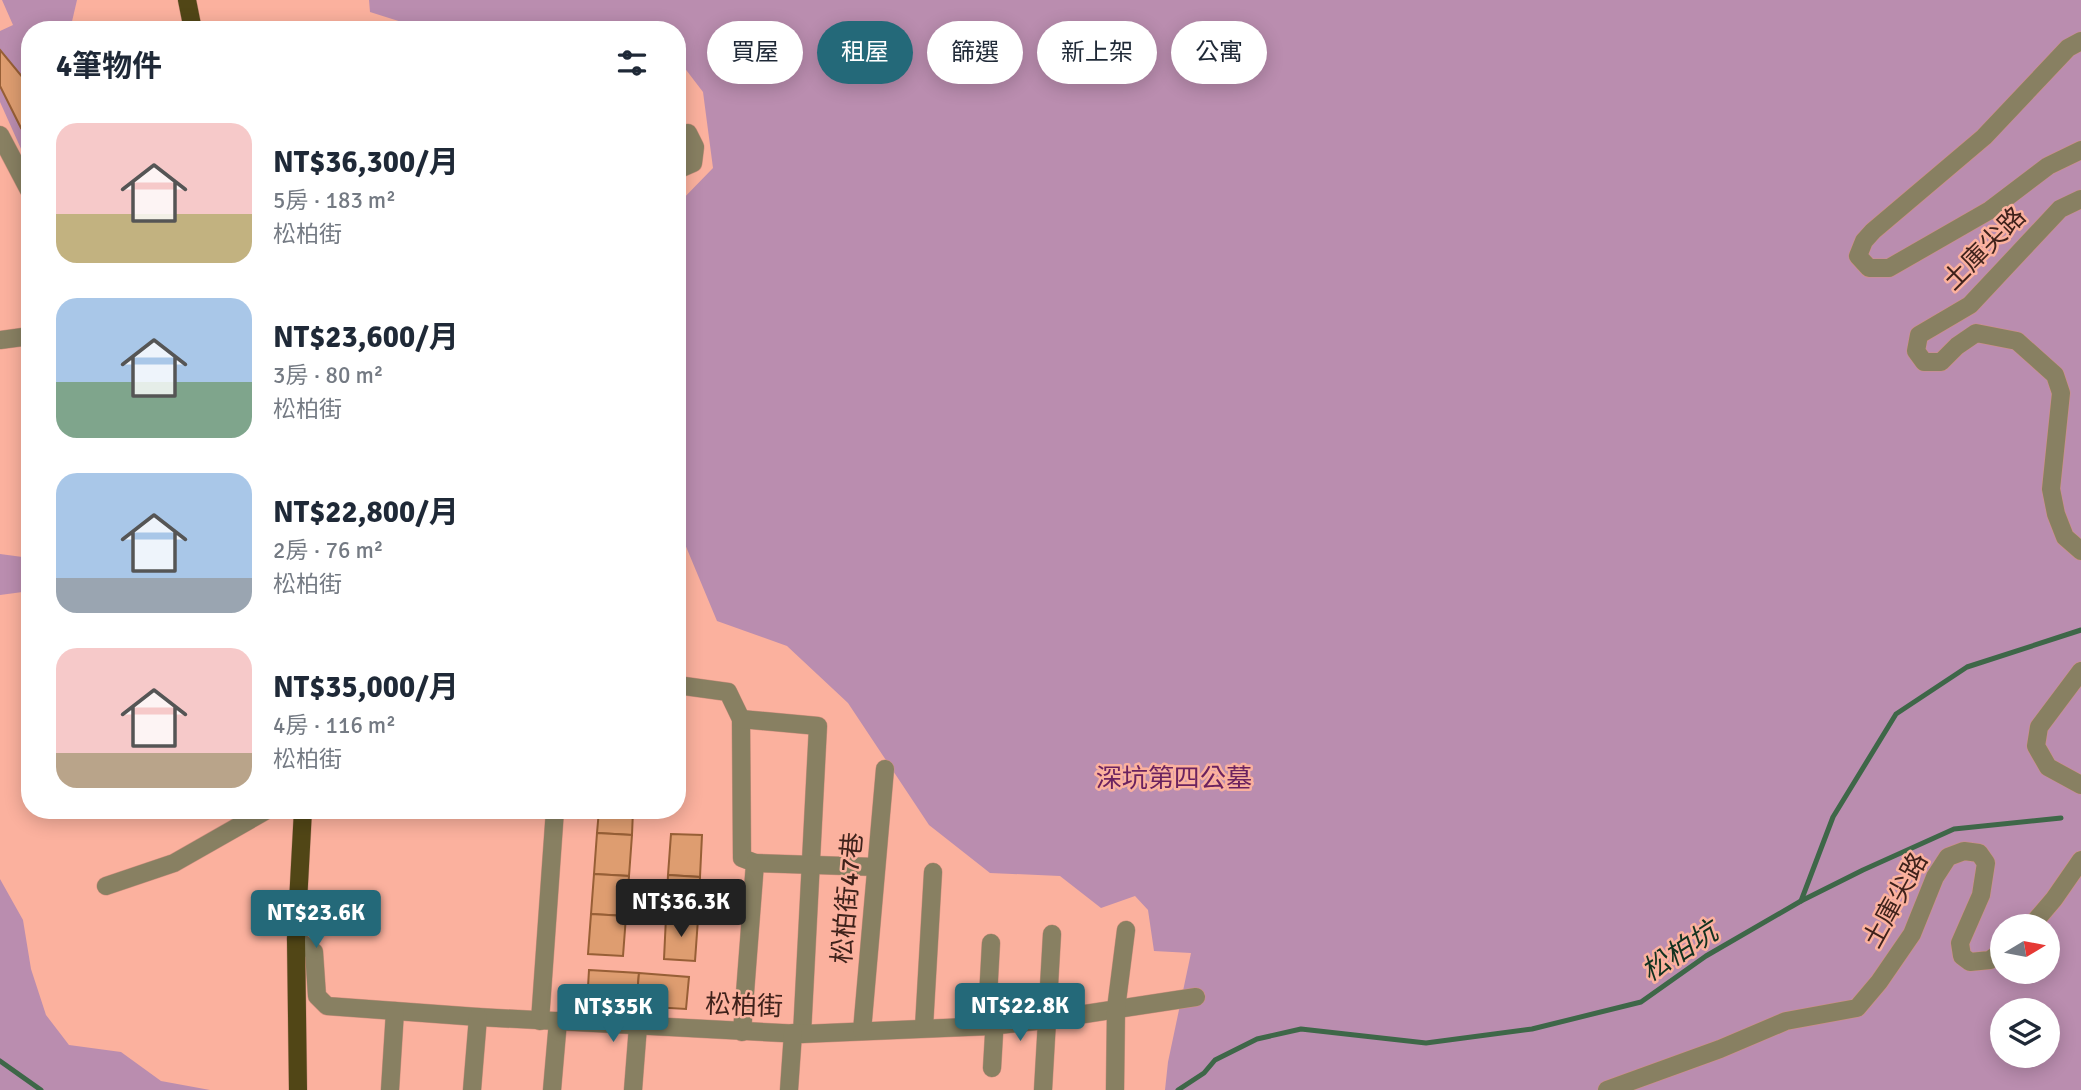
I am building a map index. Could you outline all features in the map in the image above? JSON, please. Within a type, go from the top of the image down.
[{"type":"main road","points":[[187,0],[191,21]]},
{"type":"main road","points":[[298,1090],[296,939],[303,819]]},
{"type":"street","name":"土庫尖路","points":[[2081,41],[2068,47],[1984,137],[1873,231],[1864,241],[1858,256],[1869,268],[1889,268],[1990,210],[2048,166],[2081,150]]},
{"type":"street","points":[[686,166],[692,163],[695,148],[688,133]]},
{"type":"street","points":[[0,135],[21,175]]},
{"type":"street","name":"土庫尖路","points":[[2081,199],[2060,209],[1970,305],[1919,335],[1916,351],[1924,362],[1941,362],[1957,346],[1976,333],[1993,335],[2017,341],[2055,375],[2061,393],[2051,489],[2056,514],[2065,537],[2081,551]]},
{"type":"street","points":[[0,340],[21,337]]},
{"type":"street","points":[[2081,671],[2039,727],[2036,746],[2048,767],[2081,785]]},
{"type":"street","points":[[686,686],[728,692],[741,719],[742,858],[755,863],[876,867]]},
{"type":"street","points":[[741,719],[818,726],[811,865],[797,1033],[789,1090]]},
{"type":"street","name":"松柏街47巷","points":[[862,1031],[886,769]]},
{"type":"street","points":[[106,886],[174,863],[251,819]]},
{"type":"street","points":[[552,1090],[549,1021],[555,819]]},
{"type":"street","name":"土庫尖路","points":[[1607,1090],[1720,1049],[1786,1021],[1857,1008],[1879,982],[1912,934],[1935,877],[1948,857],[1964,851],[1979,853],[1986,863],[1981,895],[1959,943],[1962,956],[1970,962],[1990,960]]},
{"type":"street","points":[[2041,914],[2081,860]]},
{"type":"street","points":[[742,1032],[755,863]]},
{"type":"street","points":[[924,1027],[933,872]]},
{"type":"street","points":[[1115,1090],[1116,1009],[1126,930]]},
{"type":"street","points":[[1043,1090],[1052,934]]},
{"type":"street","name":"松柏街","points":[[296,939],[314,952],[317,996],[327,1006],[478,1017],[742,1032],[797,1033],[924,1027],[958,1029],[1046,1020],[1196,997]]},
{"type":"street","points":[[991,943],[988,1015],[993,1034],[992,1068]]},
{"type":"street","points":[[390,1090],[395,1011]]},
{"type":"street","points":[[472,1090],[478,1017]]},
{"type":"street","points":[[633,1090],[638,1026]]},
{"type":"green space","points":[[2,0],[77,0],[72,21],[21,21],[21,149],[0,102],[0,31],[13,25]]},
{"type":"green space","name":"深坑第四公墓","points":[[369,0],[2081,0],[2081,1090],[1165,1090],[1168,1062],[1191,953],[1154,951],[1148,910],[1135,896],[1101,908],[1060,876],[990,873],[929,825],[848,703],[787,646],[717,621],[686,547],[686,196],[713,168],[703,92],[686,70],[686,21],[398,21],[370,12]]},
{"type":"green space","points":[[0,554],[21,557],[21,592],[0,595]]},
{"type":"green space","points":[[0,879],[23,920],[31,969],[46,1015],[69,1045],[121,1052],[161,1081],[210,1090],[0,1090]]},
{"type":"building","points":[[0,50],[21,75],[21,128],[0,86]]},
{"type":"building","points":[[598,819],[633,819],[632,835],[597,833]]},
{"type":"building","points":[[597,833],[632,835],[629,876],[594,874]]},
{"type":"building","points":[[671,834],[702,835],[700,877],[668,875]]},
{"type":"building","points":[[594,874],[629,876],[626,916],[591,914]]},
{"type":"building","points":[[668,875],[700,877],[698,919],[666,917]]},
{"type":"building","points":[[591,914],[626,916],[623,956],[588,954]]},
{"type":"building","points":[[666,917],[698,919],[695,961],[664,959]]},
{"type":"building","points":[[589,970],[639,973],[636,1006],[587,1004]]},
{"type":"building","points":[[639,973],[689,977],[686,1009],[636,1006]]},
{"type":"waterway","name":"松柏坑","points":[[1178,1090],[1204,1073],[1215,1060],[1257,1039],[1301,1029],[1426,1043],[1532,1029],[1641,1002],[1706,956],[1801,901],[1833,817],[1896,714],[1967,667],[2081,630]]},
{"type":"waterway","points":[[1801,901],[1954,829],[2061,818]]},
{"type":"waterway","name":"松柏坑","points":[[0,1061],[41,1090]]}]
